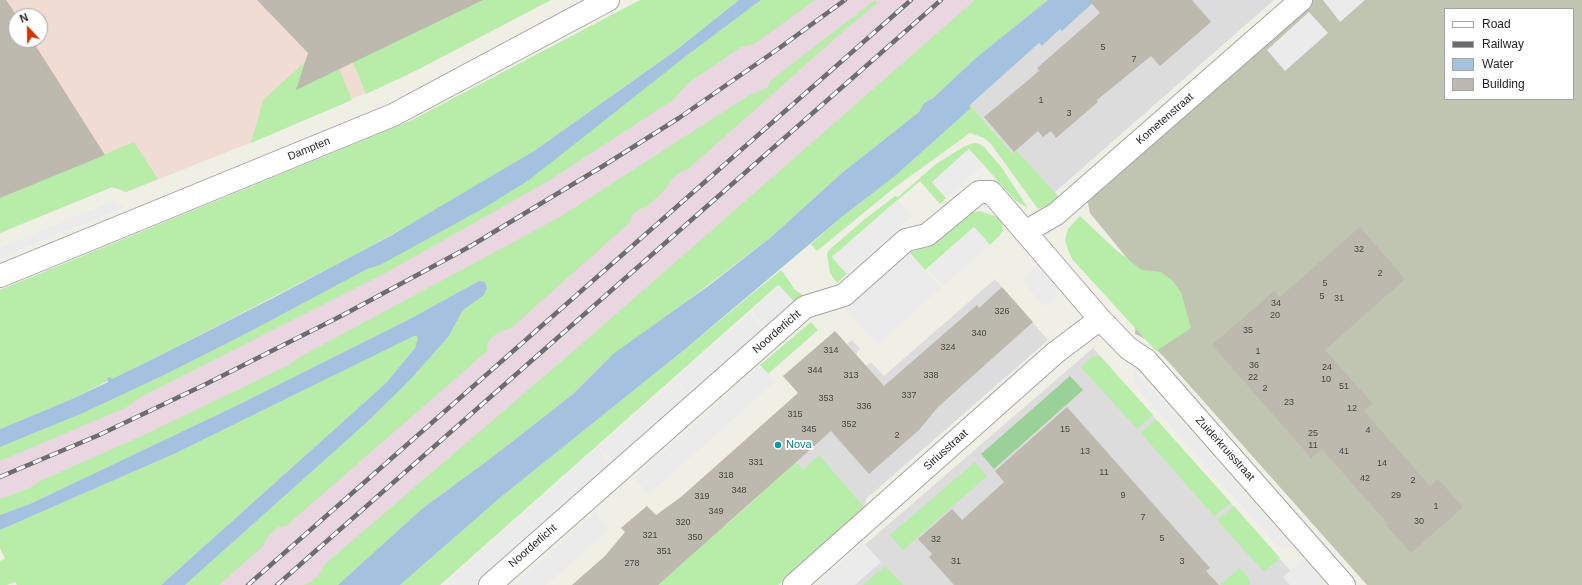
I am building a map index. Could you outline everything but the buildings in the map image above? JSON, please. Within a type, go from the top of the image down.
[{"type":"street","name":"Dampten","points":[[0,276],[393,115],[608,0]]},
{"type":"street","name":"Kometenstraat","points":[[1025,232],[1056,214],[1302,0]]},
{"type":"street","name":"Noorderlicht","points":[[490,585],[805,308],[844,295],[906,240],[927,235],[979,192],[990,192],[1100,319]]},
{"type":"street","name":"Siriusstraat","points":[[794,585],[1055,353],[1100,319]]},
{"type":"street","name":"Zuiderkruisstraat","points":[[1100,319],[1128,348],[1146,360],[1344,585]]},
{"type":"shaded area","points":[[0,0],[551,0],[407,75],[255,141],[126,192],[112,187],[0,233]]},
{"type":"shaded area","points":[[761,0],[1048,0],[977,57],[952,80],[349,585],[185,585],[365,424],[448,337],[240,404],[30,504],[0,515],[0,447],[62,422],[251,331],[681,60]]},
{"type":"shaded area","points":[[1096,0],[1274,0],[1054,193],[1016,150],[1012,153],[970,105],[1039,43],[1042,46],[1060,29],[1062,30]]},
{"type":"shaded area","points":[[1313,0],[1582,0],[1582,585],[1367,585],[1166,359],[1146,339],[1135,334],[1140,274],[1090,213],[1087,199]]},
{"type":"shaded area","points":[[1323,0],[1365,0],[1340,22]]},
{"type":"shaded area","points":[[1309,12],[1328,33],[1285,71],[1267,50]]},
{"type":"shaded area","points":[[969,149],[983,165],[946,198],[932,182]]},
{"type":"shaded area","points":[[897,200],[912,216],[847,274],[832,257]]},
{"type":"shaded area","points":[[113,201],[125,207],[0,258],[0,248]]},
{"type":"shaded area","points":[[974,227],[990,245],[943,286],[927,269]]},
{"type":"shaded area","points":[[909,252],[941,288],[877,345],[845,309]]},
{"type":"shaded area","points":[[1039,264],[1064,291],[1045,307],[1021,280]]},
{"type":"shaded area","name":"Nova","points":[[995,279],[1048,340],[866,499],[865,508],[819,456],[803,470],[786,471],[773,484],[769,480],[763,492],[725,525],[722,522],[715,534],[701,546],[572,585],[632,540],[621,528],[647,506],[660,520],[681,497],[798,393],[783,376],[835,331],[847,344],[852,340],[860,349],[856,354],[866,366],[871,362],[884,376]]},
{"type":"shaded area","points":[[780,286],[795,303],[767,328],[752,311]]},
{"type":"shaded area","points":[[750,313],[765,330],[690,396],[675,379]]},
{"type":"shaded area","points":[[1093,348],[1303,585],[818,585]]},
{"type":"shaded area","points":[[760,365],[775,382],[649,494],[634,478]]},
{"type":"shaded area","points":[[1134,369],[1293,548],[1279,548],[1133,384]]},
{"type":"shaded area","points":[[674,380],[688,397],[614,463],[599,446]]},
{"type":"shaded area","points":[[597,447],[612,465],[538,530],[523,514]]},
{"type":"shaded area","points":[[595,513],[609,529],[546,585],[513,585]]},
{"type":"shaded area","points":[[521,515],[536,532],[477,585],[451,585],[447,581]]},
{"type":"shaded area","points":[[865,541],[865,544],[881,562],[855,585],[816,585]]},
{"type":"shaded area","points":[[1301,558],[1325,585],[1290,585],[1283,577],[1302,560]]},
{"type":"green space","points":[[483,0],[551,0],[419,69],[366,94],[353,62]]},
{"type":"green space","points":[[640,0],[739,0],[675,51],[534,151],[433,212],[347,259],[143,364],[111,380],[110,377],[107,378],[108,381],[72,399],[0,429],[0,290],[410,121]]},
{"type":"green space","points":[[761,0],[815,0],[754,44],[741,47],[688,83],[673,100],[548,181],[389,271],[139,398],[127,407],[0,461],[0,447],[83,413],[164,375],[251,331],[367,269],[380,265],[681,60]]},
{"type":"green space","points":[[875,0],[877,3],[688,169],[680,172],[672,179],[666,189],[646,207],[640,209],[632,215],[629,223],[510,329],[501,331],[492,337],[487,343],[487,351],[286,526],[278,527],[268,536],[263,546],[219,585],[185,585],[365,424],[409,381],[448,337],[463,310],[484,295],[479,281],[410,319],[240,404],[30,504],[0,515],[0,499],[30,488],[38,482],[146,434],[289,365],[298,358],[560,217],[751,94],[757,93],[768,87],[770,81]]},
{"type":"green space","points":[[975,0],[1048,0],[977,57],[933,98],[924,103],[919,112],[843,172],[770,238],[597,369],[572,395],[490,459],[423,508],[338,585],[303,585],[311,582],[319,575],[325,564],[591,336]]},
{"type":"green space","points":[[305,62],[339,68],[352,100],[251,143],[263,100]]},
{"type":"green space","points":[[970,105],[1012,153],[1016,150],[1060,198],[1054,203],[1038,209],[991,144],[984,138],[970,133],[894,188],[817,251],[811,244],[843,216],[895,176],[970,109]]},
{"type":"green space","points":[[134,142],[158,179],[126,192],[112,187],[0,233],[0,198]]},
{"type":"green space","points":[[978,143],[984,147],[1002,168],[1028,208],[1016,201],[969,149],[932,182],[946,198],[940,204],[920,181],[832,257],[847,274],[837,283],[830,273],[827,254],[829,250],[865,219],[895,196],[898,197],[936,164],[965,146]]},
{"type":"green space","points":[[980,211],[997,217],[1002,223],[1003,230],[990,245],[974,227],[925,270],[909,252],[929,247],[962,218],[970,213]]},
{"type":"green space","points":[[1080,216],[1116,250],[1142,270],[1161,272],[1172,280],[1181,292],[1191,328],[1156,351],[1072,259],[1065,240],[1068,229]]},
{"type":"green space","points":[[781,270],[794,289],[804,296],[795,303],[778,285],[440,585],[400,585],[501,497]]},
{"type":"green space","points":[[811,322],[818,330],[768,374],[760,365]]},
{"type":"green space","points":[[414,336],[417,336],[418,339],[415,348],[386,383],[161,585],[17,585],[15,582],[7,585],[0,585],[0,561],[5,559],[0,548],[0,530],[174,454]]},
{"type":"green space","points":[[1091,357],[1101,357],[1153,415],[1137,429],[1081,367]]},
{"type":"green space","points":[[1070,376],[1083,390],[994,469],[981,454]]},
{"type":"green space","points":[[1156,419],[1231,503],[1214,516],[1141,433]]},
{"type":"green space","points":[[819,455],[865,508],[778,585],[653,585],[714,535],[722,522],[726,525],[762,493],[759,489],[769,480],[773,483],[786,471],[793,459],[803,470]]},
{"type":"green space","points":[[975,462],[987,476],[903,550],[890,535]]},
{"type":"green space","points":[[1234,506],[1280,558],[1264,572],[1217,520]]},
{"type":"green space","points":[[885,566],[903,585],[863,585]]},
{"type":"green space","points":[[1240,568],[1250,580],[1250,585],[1220,585]]},
{"type":"water","points":[[739,0],[761,0],[681,60],[529,180],[484,208],[380,265],[367,269],[251,331],[164,375],[83,413],[0,447],[0,429],[72,399],[108,382],[107,378],[110,377],[112,379],[275,297],[392,235],[534,151],[675,51]]},
{"type":"water","points":[[1048,0],[1096,0],[1062,31],[1060,29],[1042,46],[1039,43],[970,105],[970,109],[895,176],[843,216],[684,350],[501,497],[400,585],[338,585],[423,508],[490,459],[572,395],[613,354],[707,287],[770,238],[843,172],[919,112],[924,103],[933,98],[977,57]]},
{"type":"water","points":[[479,281],[485,282],[487,288],[484,295],[463,310],[448,337],[409,381],[365,424],[185,585],[161,585],[386,383],[415,348],[418,339],[417,336],[414,336],[174,454],[0,530],[0,515],[30,504],[240,404],[410,319]]},
{"type":"railway","points":[[0,477],[99,435],[204,385],[343,315],[469,247],[679,118],[845,0]]},
{"type":"railway","points":[[248,585],[911,0]]},
{"type":"railway","points":[[277,585],[941,0]]},
{"type":"place","name":"Nova","points":[[778,445]]}]
